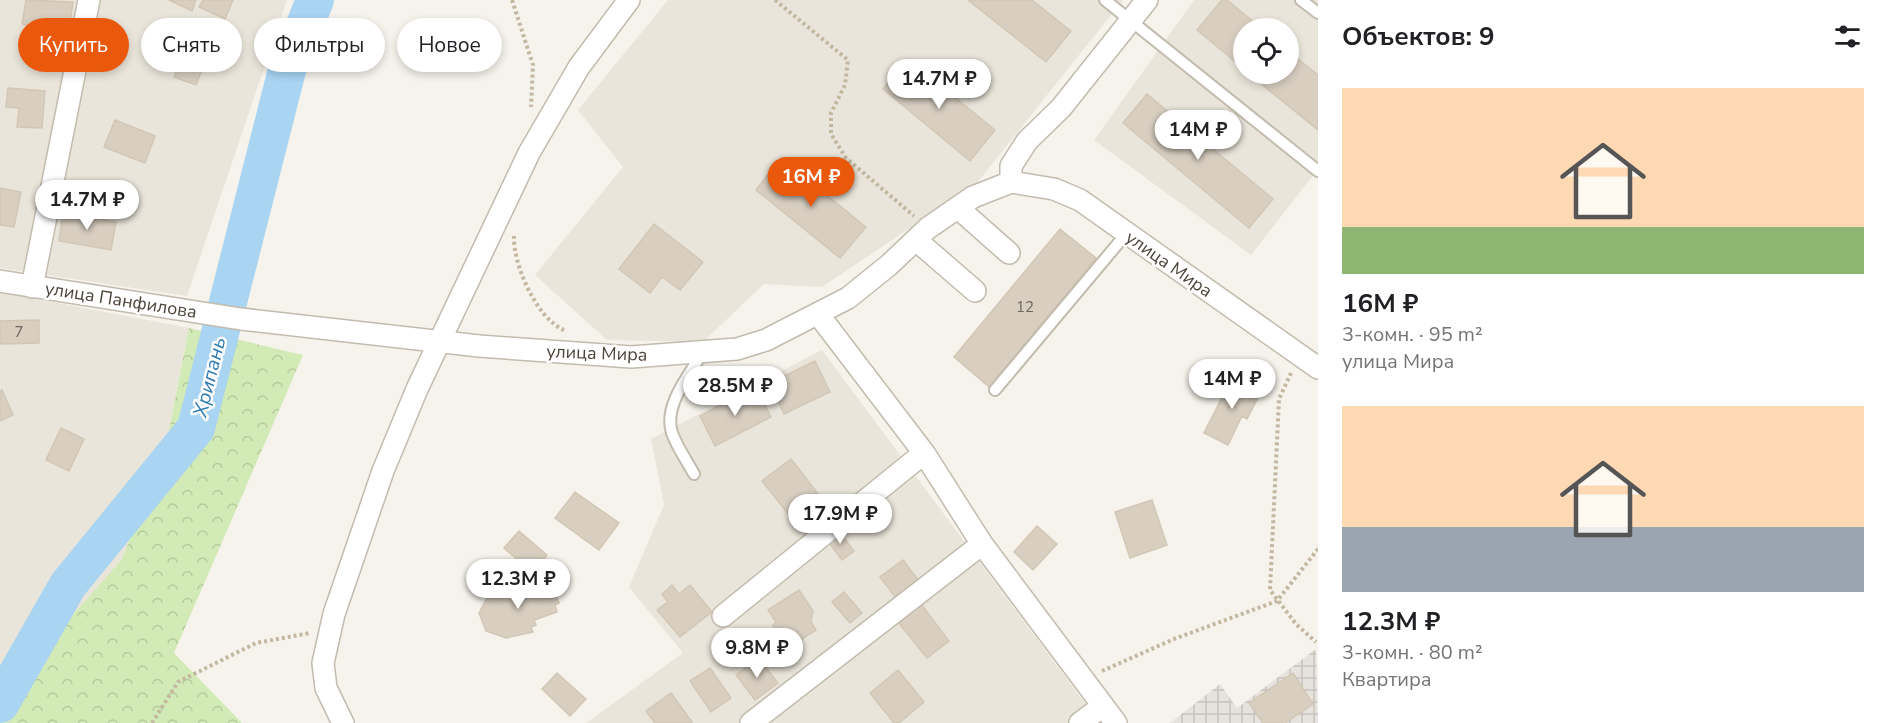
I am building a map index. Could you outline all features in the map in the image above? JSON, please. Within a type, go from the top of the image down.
[{"type":"street","points":[[32,287],[89,0]]},
{"type":"street","points":[[343,723],[326,688],[323,663],[334,614],[383,471],[417,389],[442,341],[529,153],[579,67],[629,0]]},
{"type":"street","points":[[1011,182],[1011,166],[1027,141],[1061,108],[1147,0]]},
{"type":"street","name":"улица Мира","points":[[241,319],[442,341],[631,357],[737,349],[766,340],[848,298],[890,265],[922,234],[973,197],[1011,182],[1054,189],[1080,200],[1318,368]]},
{"type":"street","points":[[958,208],[1009,253]]},
{"type":"street","points":[[922,234],[975,291]]},
{"type":"street","name":"улица Панфилова","points":[[0,282],[241,319]]},
{"type":"street","points":[[818,314],[924,453],[982,544],[1116,723]]},
{"type":"street","points":[[723,616],[924,453]]},
{"type":"street","points":[[751,723],[982,544]]},
{"type":"street","points":[[1080,723],[1103,706]]},
{"type":"lane","points":[[1105,0],[1318,171]]},
{"type":"lane","points":[[1301,0],[1318,13]]},
{"type":"lane","points":[[995,390],[1126,234]]},
{"type":"lane","points":[[694,474],[672,431],[671,411],[678,392],[704,351]]},
{"type":"path","points":[[512,0],[533,65],[531,109]]},
{"type":"path","points":[[775,0],[848,60],[845,85],[831,113],[831,134],[846,158],[922,234]]},
{"type":"path","points":[[515,228],[513,239],[525,285],[553,326],[575,335]]},
{"type":"path","points":[[1300,356],[1279,399],[1270,590],[1277,601],[1316,642]]},
{"type":"path","points":[[1083,679],[1174,639],[1277,601],[1318,549]]},
{"type":"path","points":[[152,723],[178,682],[256,643],[306,636],[334,614]]},
{"type":"shaded area","points":[[0,0],[287,0],[281,18],[254,18],[254,72],[263,72],[187,296],[0,268]]},
{"type":"shaded area","points":[[668,0],[1123,0],[977,183],[822,287],[764,284],[703,342],[607,340],[535,275],[623,167],[578,110]]},
{"type":"shaded area","points":[[1194,0],[1318,0],[1318,169],[1251,255],[1094,140]]},
{"type":"shaded area","points":[[0,292],[189,328],[167,440],[122,559],[0,698]]},
{"type":"shaded area","points":[[822,350],[1100,723],[586,723],[683,653],[629,587],[664,505],[651,439]]},
{"type":"shaded area","points":[[1316,649],[1318,723],[1170,723],[1220,684],[1237,708]]},
{"type":"green space","points":[[189,328],[303,355],[174,653],[242,723],[0,723],[0,698],[122,559],[167,440]]},
{"type":"building","points":[[26,0],[73,2],[71,18],[23,18]]},
{"type":"building","points":[[169,0],[196,0],[192,11]]},
{"type":"building","points":[[203,0],[233,0],[225,18],[199,7]]},
{"type":"building","points":[[968,0],[1032,0],[1071,31],[1046,62]]},
{"type":"building","points":[[1222,0],[1227,0],[1249,18],[1233,18],[1233,60],[1197,30]]},
{"type":"building","points":[[908,59],[995,130],[970,161],[883,89]]},
{"type":"building","points":[[1299,60],[1318,75],[1318,130],[1261,84],[1299,84]]},
{"type":"building","points":[[176,72],[201,72],[196,85],[174,77]]},
{"type":"building","points":[[8,88],[45,91],[42,128],[17,127],[19,108],[6,107]]},
{"type":"building","points":[[1147,94],[1273,199],[1249,228],[1123,123]]},
{"type":"building","points":[[115,120],[155,136],[145,163],[104,147]]},
{"type":"building","points":[[781,158],[866,227],[840,258],[756,190]]},
{"type":"building","points":[[0,188],[21,192],[14,227],[0,225]]},
{"type":"building","points":[[63,213],[116,222],[111,250],[59,241]]},
{"type":"building","points":[[654,224],[703,262],[680,290],[662,277],[650,293],[619,269]]},
{"type":"building","points":[[1060,229],[1096,258],[989,387],[954,357]]},
{"type":"building","points":[[39,320],[39,343],[0,344],[0,321]]},
{"type":"building","points":[[815,361],[830,392],[784,414],[769,383]]},
{"type":"building","points":[[1233,376],[1262,390],[1247,419],[1242,416],[1228,445],[1204,433]]},
{"type":"building","points":[[755,387],[771,417],[715,446],[700,416]]},
{"type":"building","points":[[2,390],[13,415],[0,421],[0,391]]},
{"type":"building","points":[[61,428],[84,439],[69,471],[46,460]]},
{"type":"building","points":[[791,459],[826,504],[798,526],[762,481]]},
{"type":"building","points":[[575,492],[619,523],[599,550],[555,518]]},
{"type":"building","points":[[1152,500],[1167,545],[1130,558],[1115,512]]},
{"type":"building","points":[[1037,526],[1057,544],[1033,570],[1014,552]]},
{"type":"building","points":[[838,530],[854,551],[842,560],[826,539]]},
{"type":"building","points":[[519,531],[547,555],[532,572],[504,548]]},
{"type":"building","points":[[903,560],[919,581],[896,598],[880,577]]},
{"type":"building","points":[[544,581],[547,587],[551,585],[559,603],[555,605],[557,612],[534,620],[536,625],[531,627],[533,632],[506,638],[486,631],[479,613],[488,596],[504,594],[521,585],[525,591]]},
{"type":"building","points":[[672,585],[679,594],[690,585],[712,612],[680,637],[657,610],[668,602],[662,594]]},
{"type":"building","points":[[799,590],[813,611],[811,622],[816,630],[788,648],[773,625],[776,622],[768,610]]},
{"type":"building","points":[[844,592],[862,613],[850,623],[832,602]]},
{"type":"building","points":[[921,604],[949,641],[927,658],[898,622]]},
{"type":"building","points":[[759,658],[778,683],[755,700],[736,675]]},
{"type":"building","points":[[710,668],[731,698],[711,712],[690,681]]},
{"type":"building","points":[[898,670],[924,702],[899,723],[894,723],[870,693]]},
{"type":"building","points":[[557,673],[586,699],[570,716],[542,689]]},
{"type":"building","points":[[1293,673],[1313,704],[1285,723],[1263,723],[1249,703]]},
{"type":"building","points":[[671,693],[692,722],[655,723],[646,711]]},
{"type":"waterway","name":"Хрипань","points":[[0,704],[68,585],[196,428],[287,70],[315,0]]}]
